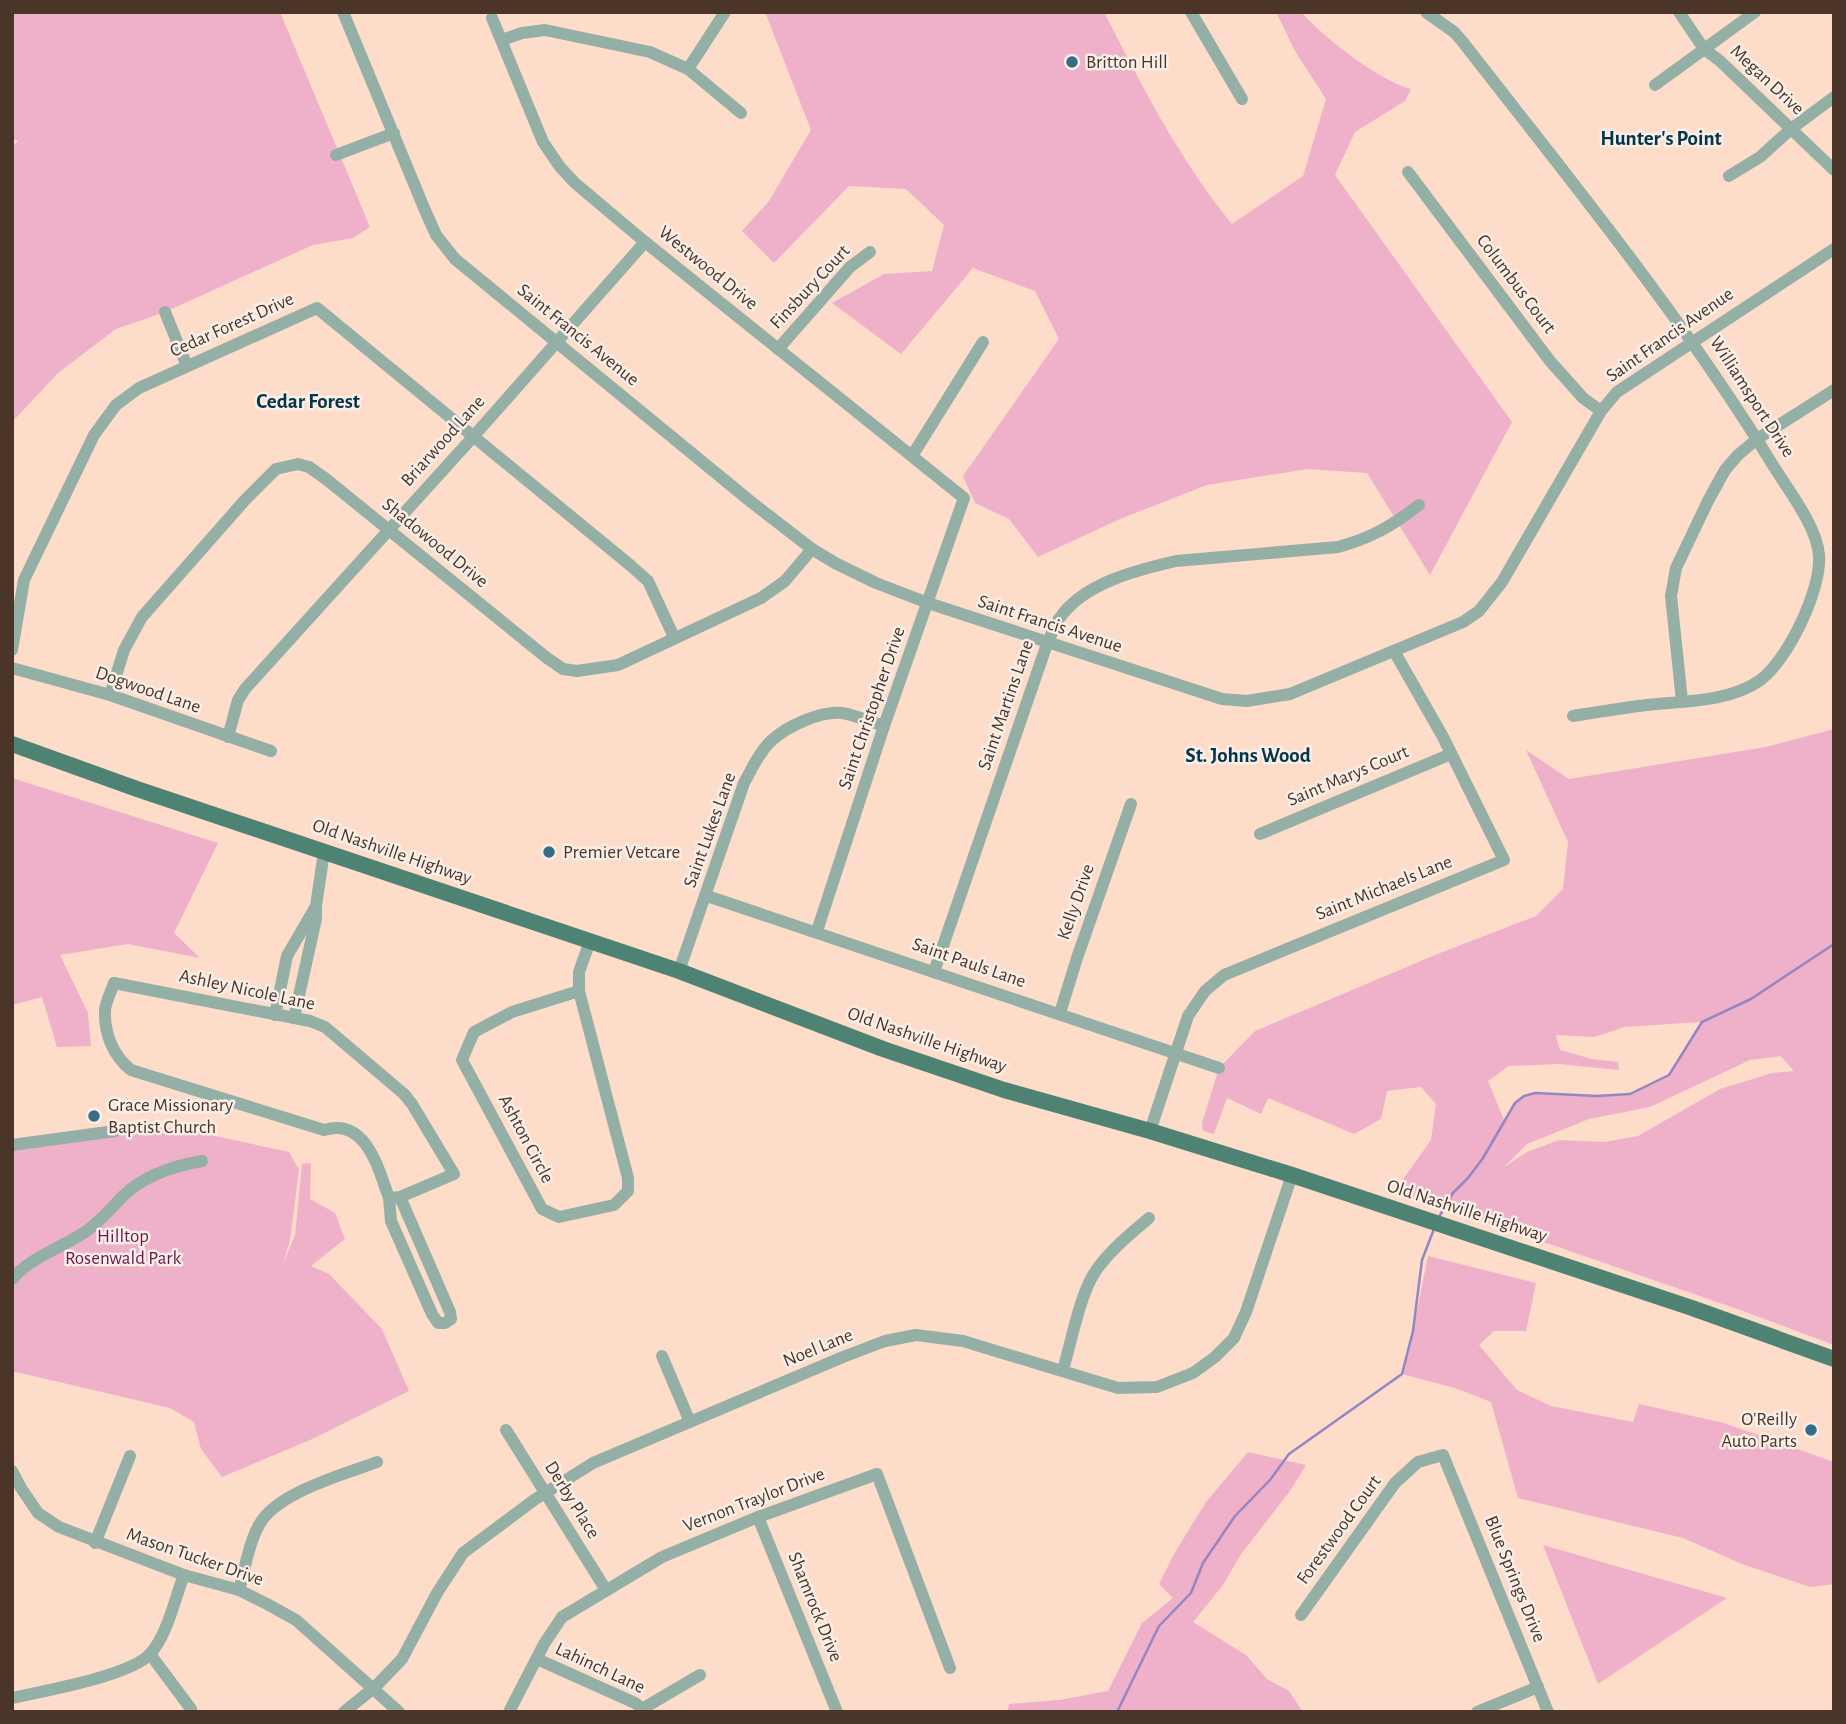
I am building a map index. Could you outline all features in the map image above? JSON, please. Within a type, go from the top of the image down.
[{"type":"main road","name":"Old Nashville Highway","points":[[12,744],[137,789],[679,971],[883,1049],[992,1086],[1292,1175],[1692,1308],[1834,1359]]},
{"type":"street","name":"Saint Francis Avenue","points":[[343,12],[436,235],[455,259],[813,549],[876,583],[928,603],[1222,699],[1247,701],[1290,695],[1463,622],[1479,611],[1491,597],[1601,411],[1628,382],[1834,249]]},
{"type":"street","points":[[688,69],[726,12]]},
{"type":"street","points":[[1191,12],[1242,99]]},
{"type":"street","name":"Williamsport Drive","points":[[1426,12],[1462,41],[1692,340],[1812,528],[1819,556],[1812,594],[1790,645],[1769,673],[1749,687],[1723,695],[1573,716]]},
{"type":"street","name":"Megan Drive","points":[[1679,12],[1704,49],[1720,61],[1834,170]]},
{"type":"street","points":[[1656,85],[1755,12]]},
{"type":"street","name":"Westwood Drive","points":[[492,18],[532,120],[560,167],[575,183],[964,498]]},
{"type":"street","points":[[502,40],[522,33],[545,30],[650,52],[688,69],[741,113]]},
{"type":"street","points":[[1729,176],[1760,158],[1791,129],[1834,97]]},
{"type":"street","points":[[336,155],[394,133]]},
{"type":"street","name":"Columbus Court","points":[[1408,172],[1550,361],[1583,398],[1601,411]]},
{"type":"street","name":"Briarwood Lane","points":[[228,737],[238,700],[245,689],[645,242]]},
{"type":"street","name":"Finsbury Court","points":[[778,349],[850,267],[870,252]]},
{"type":"street","name":"Cedar Forest Drive","points":[[12,650],[24,580],[105,417],[129,394],[317,308],[648,581],[674,637]]},
{"type":"street","points":[[165,312],[187,366]]},
{"type":"street","points":[[912,456],[983,342]]},
{"type":"street","points":[[1682,701],[1671,596],[1676,568],[1708,501],[1725,470],[1738,455],[1757,439],[1834,390]]},
{"type":"street","name":"Shadowood Drive","points":[[110,695],[124,650],[142,617],[244,500],[276,469],[298,464],[309,467],[563,669],[577,671],[608,668],[735,610],[774,590],[796,571],[813,549]]},
{"type":"street","name":"Saint Christopher Drive","points":[[817,931],[884,726],[964,498]]},
{"type":"street","name":"Saint Martins Lane","points":[[934,972],[1047,644],[1059,620],[1077,601],[1101,586],[1130,574],[1176,561],[1338,547],[1357,542],[1390,528],[1419,505]]},
{"type":"street","name":"Saint Michaels Lane","points":[[1150,1131],[1188,1016],[1205,991],[1224,975],[1504,860],[1451,754],[1394,651]]},
{"type":"street","name":"Dogwood Lane","points":[[12,668],[110,695],[271,751]]},
{"type":"street","name":"Saint Lukes Lane","points":[[679,971],[744,783],[759,755],[772,741],[795,726],[820,715],[841,713],[884,726]]},
{"type":"street","name":"Saint Marys Court","points":[[1260,834],[1451,754]]},
{"type":"street","name":"Kelly Drive","points":[[1060,1013],[1131,804]]},
{"type":"street","points":[[293,1018],[316,919],[324,852]]},
{"type":"street","name":"Saint Pauls Lane","points":[[706,896],[817,931],[1219,1068]]},
{"type":"street","points":[[275,1015],[286,961],[304,923],[316,906]]},
{"type":"street","name":"Ashton Circle","points":[[579,992],[512,1012],[474,1032],[462,1060],[542,1209],[559,1217],[614,1205],[628,1192],[628,1178],[579,992],[579,972],[590,941]]},
{"type":"street","points":[[286,961],[306,965]]},
{"type":"street","name":"Ashley Nicole Lane","points":[[114,983],[275,1015],[325,1027],[404,1094],[454,1174],[394,1198],[370,1148],[356,1132],[333,1127],[324,1130],[131,1070],[120,1062],[108,1038],[105,1010],[114,983]]},
{"type":"street","points":[[12,1145],[115,1131]]},
{"type":"street","points":[[12,1279],[26,1266],[85,1233],[125,1194],[148,1178],[181,1165],[202,1161]]},
{"type":"street","name":"Noel Lane","points":[[344,1712],[402,1659],[437,1593],[463,1552],[545,1493],[593,1463],[843,1357],[885,1341],[916,1335],[964,1341],[1118,1388],[1157,1387],[1193,1373],[1215,1357],[1234,1338],[1246,1312],[1292,1175]]},
{"type":"street","points":[[394,1198],[450,1312],[451,1319],[445,1323],[438,1323],[432,1314],[391,1221],[394,1198]]},
{"type":"street","points":[[1063,1370],[1094,1273],[1149,1217]]},
{"type":"street","points":[[662,1356],[690,1422]]},
{"type":"street","name":"Derby Place","points":[[506,1430],[606,1590]]},
{"type":"street","name":"Forestwood Court","points":[[1301,1615],[1395,1483],[1418,1462],[1443,1455],[1446,1460]]},
{"type":"street","points":[[95,1542],[130,1456]]},
{"type":"street","name":"Blue Springs Drive","points":[[1446,1460],[1548,1712]]},
{"type":"street","points":[[239,1590],[258,1526],[271,1510],[297,1494],[377,1462]]},
{"type":"street","name":"Mason Tucker Drive","points":[[12,1471],[38,1513],[58,1527],[184,1575],[239,1590],[296,1620],[400,1712]]},
{"type":"street","name":"Vernon Traylor Drive","points":[[509,1712],[552,1629],[562,1617],[662,1557],[758,1517],[877,1474],[950,1668]]},
{"type":"street","name":"Shamrock Drive","points":[[758,1517],[837,1712]]},
{"type":"street","points":[[12,1698],[96,1677],[135,1664],[150,1654],[164,1630],[184,1575]]},
{"type":"street","points":[[150,1654],[191,1709]]},
{"type":"street","name":"Lahinch Lane","points":[[537,1659],[645,1710]]},
{"type":"street","points":[[645,1710],[700,1675]]},
{"type":"street","points":[[1477,1712],[1538,1687]]},
{"type":"green space","points":[[12,12],[280,12],[370,227],[353,238],[313,245],[165,312],[116,329],[58,373],[12,422],[12,147],[18,141],[12,138]]},
{"type":"green space","points":[[765,12],[1104,12],[1178,148],[1232,224],[1303,176],[1326,99],[1295,51],[1276,12],[1301,12],[1352,57],[1383,77],[1411,89],[1405,101],[1355,132],[1335,175],[1512,422],[1430,575],[1367,473],[1307,469],[1207,485],[1120,519],[1038,557],[1009,519],[975,503],[963,476],[1059,339],[1035,291],[973,268],[901,354],[832,303],[884,274],[932,271],[944,225],[906,189],[849,186],[774,263],[742,231],[769,201],[811,130]]},
{"type":"green space","points":[[1834,729],[1834,1345],[1457,1212],[1446,1205],[1450,1196],[1441,1205],[1434,1206],[1394,1192],[1431,1140],[1436,1104],[1421,1087],[1387,1091],[1381,1119],[1354,1134],[1268,1098],[1261,1114],[1227,1098],[1214,1134],[1203,1131],[1202,1123],[1219,1068],[1255,1031],[1435,955],[1536,916],[1563,889],[1568,842],[1526,750],[1569,779],[1766,747]],"holes":[[[1701,1022],[1669,1075],[1631,1094],[1597,1096],[1535,1093],[1524,1096],[1515,1103],[1504,1120],[1488,1081],[1509,1066],[1559,1064],[1619,1070],[1618,1062],[1592,1059],[1560,1050],[1556,1035],[1594,1037],[1625,1027]],[[1781,1056],[1794,1071],[1772,1073],[1720,1089],[1638,1136],[1604,1142],[1559,1140],[1527,1152],[1504,1167],[1527,1144],[1589,1119],[1650,1107],[1750,1060]]]},
{"type":"green space","points":[[12,778],[218,843],[174,933],[200,958],[128,944],[60,955],[88,1013],[91,1046],[57,1047],[42,997],[12,1005]]},
{"type":"green space","name":"Hilltop Rosenwald Park","points":[[158,1127],[188,1130],[289,1152],[299,1170],[290,1240],[283,1264],[295,1235],[302,1164],[311,1163],[310,1199],[335,1213],[345,1239],[311,1266],[329,1274],[382,1329],[409,1391],[310,1440],[222,1477],[201,1449],[194,1422],[170,1408],[12,1371],[12,1149]]},
{"type":"green space","points":[[1428,1256],[1536,1283],[1526,1331],[1494,1331],[1479,1345],[1517,1390],[1551,1406],[1633,1422],[1639,1404],[1724,1423],[1834,1462],[1834,1584],[1810,1587],[1742,1564],[1683,1538],[1518,1498],[1491,1402],[1458,1389],[1402,1374]]},
{"type":"green space","points":[[1248,1452],[1306,1465],[1290,1491],[1241,1554],[1223,1585],[1193,1622],[1246,1655],[1267,1679],[1289,1691],[1303,1712],[1007,1712],[1009,1704],[1059,1700],[1108,1691],[1142,1623],[1173,1598],[1159,1584],[1174,1554],[1206,1502]]},
{"type":"green space","points":[[1543,1545],[1727,1598],[1598,1684]]},
{"type":"waterway","points":[[1439,1217],[1453,1193],[1483,1158],[1515,1103],[1524,1096],[1535,1093],[1597,1096],[1630,1094],[1669,1075],[1702,1022],[1751,999],[1834,944]]},
{"type":"waterway","points":[[1117,1712],[1159,1626],[1191,1593],[1203,1563],[1235,1516],[1270,1480],[1289,1454],[1402,1374],[1413,1331],[1422,1260],[1434,1229]]},
{"type":"place","name":"Britton Hill","points":[[1072,62]]},
{"type":"place","name":"Premier Vetcare","points":[[549,852]]},
{"type":"place","name":"Grace Missionary Baptist Church","points":[[94,1116]]},
{"type":"place","name":"O'Reilly Auto Parts","points":[[1811,1430]]},
{"type":"district","name":"Hunter's Point","points":[[1661,138]]},
{"type":"district","name":"Cedar Forest","points":[[308,401]]},
{"type":"district","name":"St. Johns Wood","points":[[1248,755]]}]
